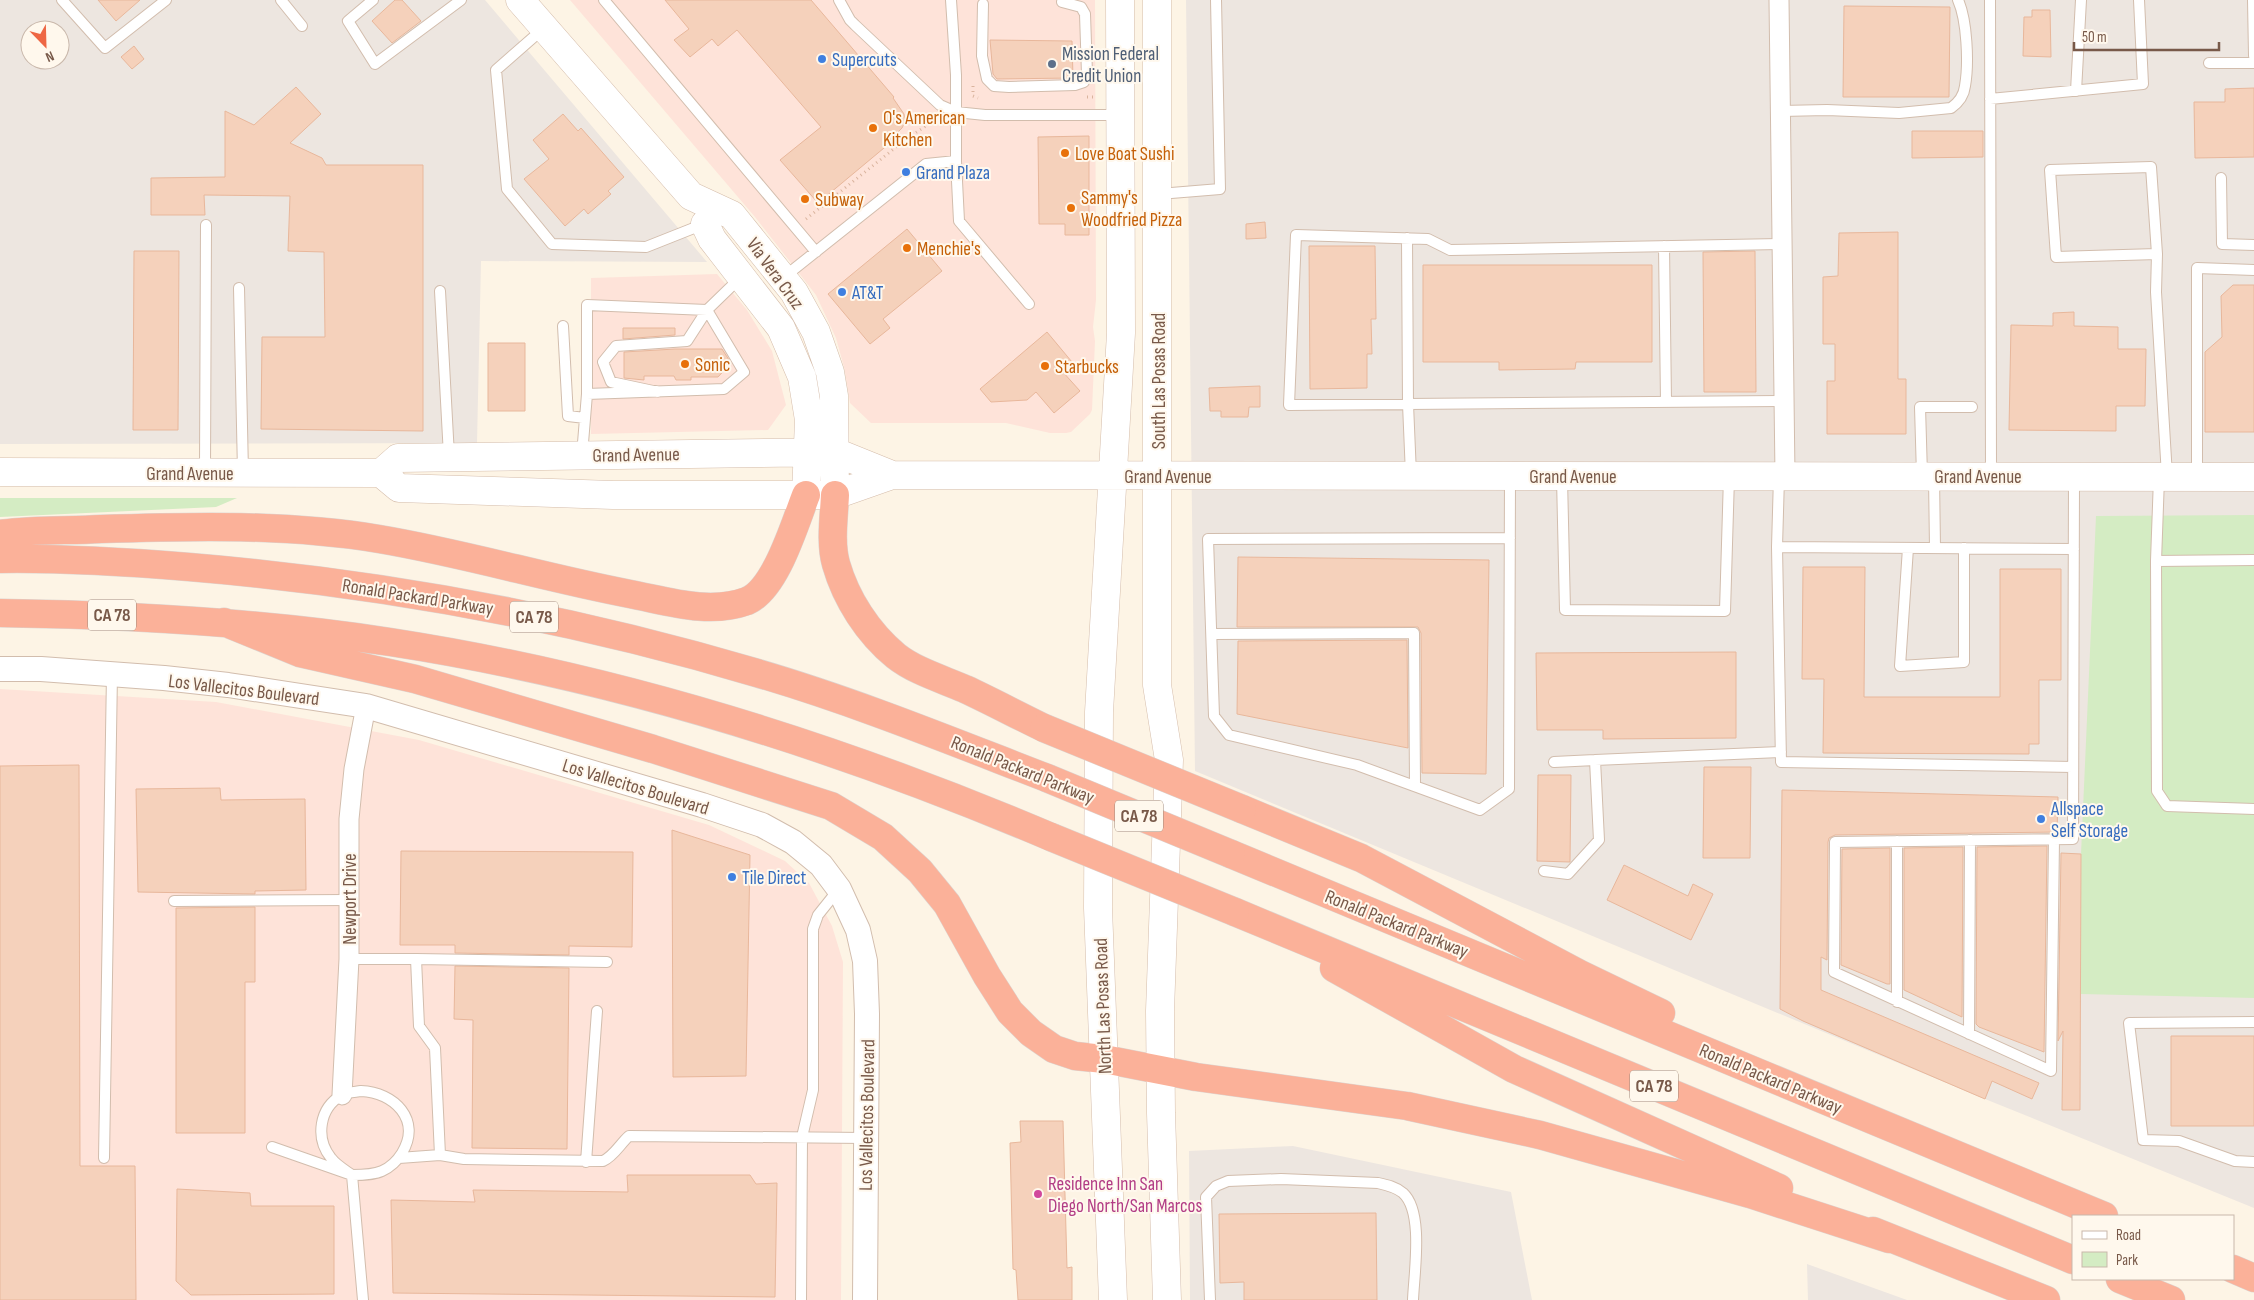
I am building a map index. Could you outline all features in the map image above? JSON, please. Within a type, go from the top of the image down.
[{"type":"highway","points":[[0,534],[171,527],[248,527],[322,532],[379,539],[606,589],[696,606],[724,607],[749,600],[768,584],[792,532],[806,495]]},
{"type":"highway","points":[[835,496],[836,563],[847,594],[868,628],[897,656],[937,678],[965,689],[1044,728],[1361,858],[1580,974],[1942,1149]]},
{"type":"highway","name":"Ronald Packard Parkway","points":[[0,558],[135,563],[264,573],[392,590],[515,612],[638,639],[760,674],[883,714],[1047,778],[2102,1215]]},
{"type":"highway","name":"CA 78","points":[[0,612],[93,614],[224,622],[399,644],[519,665],[763,729],[960,799],[2072,1260]]},
{"type":"highway","points":[[224,622],[300,653],[415,679],[653,749],[831,806],[883,837],[920,871],[948,904],[987,976],[1010,1012],[1031,1033],[1054,1049],[1075,1056],[1104,1059],[1161,1070],[1407,1106],[1540,1135],[1750,1194],[1890,1239]]},
{"type":"highway","points":[[1235,912],[1514,1069],[1646,1127],[1890,1239],[2046,1300]]},
{"type":"highway","points":[[2234,1269],[2254,1278]]},
{"type":"highway","points":[[2122,1280],[2171,1300]]},
{"type":"main road","name":"Via Vera Cruz","points":[[520,0],[691,196],[732,214],[794,292],[816,332],[830,372],[834,396],[835,496]]},
{"type":"main road","name":"South Las Posas Road","points":[[1099,712],[1121,333],[1120,0]]},
{"type":"main road","name":"South Las Posas Road","points":[[1157,0],[1157,686],[1169,760],[1160,1011],[1161,1070]]},
{"type":"main road","name":"Via Vera Cruz","points":[[705,224],[712,239],[781,328],[802,377],[809,420],[806,495]]},
{"type":"main road","name":"Grand Avenue","points":[[381,473],[398,458],[835,452],[892,475]]},
{"type":"main road","points":[[479,491],[509,478],[573,472],[579,468],[582,455]]},
{"type":"main road","name":"Grand Avenue","points":[[0,472],[381,473],[399,488],[613,495],[835,496],[892,475],[2254,477]]},
{"type":"main road","name":"North Las Posas Road","points":[[1099,712],[1098,908],[1113,1300]]},
{"type":"main road","points":[[1161,1070],[1167,1300]]},
{"type":"street","points":[[1780,0],[1784,401],[1782,475]]},
{"type":"street","name":"Via Vera Cruz","points":[[691,196],[705,224]]},
{"type":"street","name":"Los Vallecitos Boulevard","points":[[0,669],[41,669],[228,685],[366,706],[762,825],[793,842],[822,865],[839,889],[858,930],[865,962],[867,1014],[865,1300]]},
{"type":"street","name":"Newport Drive","points":[[342,1095],[349,959],[348,819],[354,770],[366,706]]},
{"type":"lane","points":[[62,0],[105,48],[166,0]]},
{"type":"lane","points":[[281,0],[302,26]]},
{"type":"lane","points":[[373,0],[348,21],[375,64],[461,0]]},
{"type":"lane","points":[[604,0],[816,252]]},
{"type":"lane","points":[[839,0],[850,20],[940,105],[985,115],[1120,115]]},
{"type":"lane","points":[[951,0],[959,221],[1029,304]]},
{"type":"lane","points":[[1158,194],[1220,189],[1216,0]]},
{"type":"lane","points":[[1781,111],[1827,110],[1899,113],[1951,108],[1958,103],[1966,87],[1966,20],[1958,0]]},
{"type":"lane","points":[[1990,0],[1991,476]]},
{"type":"lane","points":[[2076,91],[2081,0]]},
{"type":"lane","points":[[1990,99],[2144,84],[2139,0]]},
{"type":"lane","points":[[2253,0],[2254,56]]},
{"type":"lane","points":[[983,4],[983,68],[987,79],[994,86],[1075,85],[1084,82],[1087,74],[1085,14],[1081,7],[1062,2]]},
{"type":"lane","points":[[544,28],[496,70],[507,189],[552,244],[646,247],[705,224]]},
{"type":"lane","points":[[2209,62],[2254,62]]},
{"type":"lane","points":[[784,278],[926,164],[956,161]]},
{"type":"lane","points":[[2158,254],[2056,256],[2050,170],[2151,167],[2158,254],[2156,292],[2163,477],[2156,561],[2157,791],[2167,806],[2254,810]]},
{"type":"lane","points":[[2221,178],[2222,244],[2254,245]]},
{"type":"lane","points":[[205,473],[206,225]]},
{"type":"lane","points":[[1782,244],[1450,250],[1428,239],[1296,235],[1289,405],[1784,401]]},
{"type":"lane","points":[[1407,238],[1408,404],[1411,476]]},
{"type":"lane","points":[[1664,246],[1666,402]]},
{"type":"lane","points":[[2197,477],[2197,268],[2254,270]]},
{"type":"lane","points":[[658,392],[611,382],[603,362],[616,346],[687,342],[707,310],[742,276]]},
{"type":"lane","points":[[239,288],[243,473]]},
{"type":"lane","points":[[440,291],[449,457]]},
{"type":"lane","points":[[582,455],[587,394],[587,305],[707,310]]},
{"type":"lane","points":[[587,394],[724,389],[744,372],[707,310]]},
{"type":"lane","points":[[563,326],[568,416],[586,418]]},
{"type":"lane","points":[[1934,548],[1920,407],[1972,408]]},
{"type":"lane","points":[[1782,475],[1778,547],[1781,762],[2073,767]]},
{"type":"lane","points":[[1510,476],[1510,538],[1509,789],[1480,810],[1357,765],[1229,736],[1214,716],[1208,539],[1510,538]]},
{"type":"lane","points":[[1562,476],[1566,610],[1725,611],[1729,476]]},
{"type":"lane","points":[[2054,839],[2051,1071],[1834,972],[1835,842],[1897,842],[1970,840],[2054,839],[2073,839],[2074,476]]},
{"type":"lane","points":[[1778,547],[2074,549]]},
{"type":"lane","points":[[1908,548],[1900,666],[1964,662],[1964,548]]},
{"type":"lane","points":[[2156,561],[2254,560]]},
{"type":"lane","points":[[1212,634],[1414,632],[1415,786]]},
{"type":"lane","points":[[104,1158],[112,674]]},
{"type":"lane","points":[[1554,762],[1781,752]]},
{"type":"lane","points":[[1544,871],[1568,874],[1599,840],[1595,760]]},
{"type":"lane","points":[[1969,1034],[1970,840]]},
{"type":"lane","points":[[1897,842],[1897,1002]]},
{"type":"lane","points":[[801,1300],[802,1137],[813,1090],[813,929],[818,915],[839,889]]},
{"type":"lane","points":[[174,901],[349,900]]},
{"type":"lane","points":[[349,959],[607,962]]},
{"type":"lane","points":[[416,959],[419,1026],[435,1048],[440,1155]]},
{"type":"lane","points":[[586,1162],[597,1011]]},
{"type":"lane","points":[[2254,1022],[2129,1023],[2143,1140],[2179,1141],[2234,1161],[2254,1162]]},
{"type":"lane","points":[[272,1147],[352,1175],[374,1174],[384,1170],[399,1158],[408,1143],[407,1120],[401,1109],[384,1094],[361,1090],[342,1095],[324,1113],[321,1125],[321,1138],[325,1150],[332,1160],[352,1175],[363,1300]]},
{"type":"lane","points":[[399,1158],[440,1155],[464,1160],[603,1162],[611,1157],[617,1147],[629,1136],[866,1138]]},
{"type":"lane","points":[[1210,1300],[1206,1197],[1216,1186],[1228,1181],[1281,1179],[1378,1183],[1392,1186],[1403,1193],[1412,1205],[1416,1220],[1413,1300]]},
{"type":"path","points":[[795,227],[905,140],[954,109],[973,94]]},
{"type":"shaded area","points":[[0,0],[485,0],[707,262],[481,261],[477,443],[0,444]]},
{"type":"shaded area","name":"Grand Plaza","points":[[570,0],[1095,0],[1096,300],[1093,327],[1095,341],[1092,410],[1090,414],[1071,432],[1066,433],[1050,433],[1006,423],[871,423],[850,403],[844,367],[836,338],[816,295],[755,217]]},
{"type":"shaded area","points":[[1186,0],[2254,0],[2254,1208],[1985,1099],[1195,771]]},
{"type":"shaded area","points":[[717,274],[747,310],[772,351],[786,405],[768,430],[591,434],[591,278]]},
{"type":"shaded area","points":[[0,689],[216,702],[419,740],[709,825],[785,861],[809,883],[832,926],[843,962],[841,1300],[0,1300]]},
{"type":"shaded area","points":[[1293,1146],[1511,1192],[1532,1300],[1190,1300],[1189,1151]]},
{"type":"shaded area","points":[[1807,1264],[1907,1300],[1808,1300]]},
{"type":"green space","points":[[0,498],[237,498],[216,507],[0,517]]},
{"type":"green space","points":[[2254,515],[2254,998],[2080,994],[2081,854],[2096,516]]},
{"type":"building","points":[[98,0],[140,0],[116,21]]},
{"type":"building","points":[[395,0],[402,0],[421,21],[392,43],[372,21]]},
{"type":"building","points":[[665,0],[811,0],[894,97],[904,114],[905,122],[902,128],[889,141],[890,143],[818,203],[780,160],[821,127],[737,30],[718,46],[712,39],[690,57],[674,40],[689,29]]},
{"type":"building","points":[[1844,6],[1950,7],[1949,97],[1843,97]]},
{"type":"building","points":[[2032,10],[2050,10],[2051,57],[2023,56],[2024,17],[2032,17]]},
{"type":"building","points":[[990,40],[1072,41],[1073,78],[997,79],[993,74]]},
{"type":"building","points":[[134,46],[144,59],[132,69],[121,57]]},
{"type":"building","points":[[296,87],[321,114],[290,143],[322,158],[326,165],[423,165],[423,431],[261,429],[262,337],[325,337],[324,252],[288,251],[290,196],[204,195],[205,215],[151,215],[151,178],[225,177],[225,111],[254,125]]},
{"type":"building","points":[[2254,88],[2254,157],[2195,158],[2194,102],[2225,102],[2225,89]]},
{"type":"building","points":[[563,114],[578,131],[581,128],[624,177],[608,191],[611,194],[588,214],[584,209],[565,226],[524,179],[549,159],[533,140]]},
{"type":"building","points":[[1912,131],[1983,131],[1983,157],[1912,158]]},
{"type":"building","points":[[1089,136],[1089,235],[1065,235],[1065,224],[1039,224],[1038,137]]},
{"type":"building","points":[[1265,222],[1266,238],[1246,239],[1246,224]]},
{"type":"building","points":[[907,229],[942,271],[883,319],[890,328],[870,344],[828,294]]},
{"type":"building","points":[[1898,232],[1898,379],[1906,379],[1906,434],[1827,434],[1827,381],[1835,381],[1835,344],[1823,344],[1823,277],[1838,276],[1839,233]]},
{"type":"building","points":[[1309,246],[1375,246],[1376,319],[1371,319],[1372,354],[1367,354],[1367,388],[1310,389]]},
{"type":"building","points":[[134,251],[179,251],[178,430],[133,430]]},
{"type":"building","points":[[1755,251],[1756,392],[1704,392],[1703,252]]},
{"type":"building","points":[[1423,265],[1652,265],[1652,362],[1576,362],[1575,369],[1499,370],[1499,362],[1423,362]]},
{"type":"building","points":[[2233,285],[2254,285],[2254,432],[2205,432],[2205,352],[2222,337],[2221,296]]},
{"type":"building","points":[[2074,312],[2074,326],[2118,327],[2118,349],[2146,349],[2145,406],[2116,406],[2116,431],[2009,430],[2011,325],[2053,326],[2053,313]]},
{"type":"building","points":[[623,328],[675,328],[675,335],[623,339]]},
{"type":"building","points":[[1047,332],[1072,362],[1062,371],[1080,391],[1054,413],[1036,392],[1027,400],[991,402],[980,389]]},
{"type":"building","points":[[488,343],[525,343],[525,411],[488,411]]},
{"type":"building","points":[[722,349],[731,363],[718,377],[691,377],[691,380],[676,380],[674,376],[644,376],[644,380],[624,378],[624,352]]},
{"type":"building","points":[[1260,386],[1260,407],[1249,407],[1248,417],[1221,417],[1221,411],[1210,411],[1209,388]]},
{"type":"building","points":[[1238,557],[1489,560],[1486,774],[1422,773],[1421,633],[1418,627],[1237,627]]},
{"type":"building","points":[[1803,567],[1865,567],[1864,697],[2000,697],[2000,569],[2061,569],[2061,680],[2039,680],[2039,744],[2029,744],[2029,754],[1823,753],[1824,679],[1802,679]]},
{"type":"building","points":[[1407,640],[1408,748],[1237,714],[1238,641]]},
{"type":"building","points":[[1736,652],[1736,738],[1603,739],[1603,730],[1537,730],[1536,653]]},
{"type":"building","points":[[79,765],[80,1166],[135,1166],[136,1300],[0,1300],[0,766]]},
{"type":"building","points":[[1704,767],[1751,767],[1750,858],[1703,858]]},
{"type":"building","points":[[1538,775],[1571,775],[1570,862],[1537,861]]},
{"type":"building","points":[[220,788],[221,800],[305,799],[306,890],[255,891],[255,894],[138,892],[136,789]]},
{"type":"building","points":[[1782,790],[2058,797],[2057,832],[1835,835],[1829,838],[1828,842],[1827,960],[1821,957],[1821,990],[2039,1083],[2032,1099],[1992,1081],[1985,1099],[1803,1021],[1780,1009]]},
{"type":"building","points":[[672,830],[750,855],[746,1076],[673,1077]]},
{"type":"building","points":[[2047,846],[2044,1052],[1979,1027],[1976,1024],[1977,847]]},
{"type":"building","points":[[1963,847],[1962,1017],[1904,990],[1904,848]]},
{"type":"building","points":[[1890,848],[1890,984],[1887,984],[1841,965],[1842,849]]},
{"type":"building","points":[[401,851],[633,852],[632,947],[569,946],[569,955],[455,953],[455,945],[400,945]]},
{"type":"building","points":[[2061,853],[2081,854],[2080,1110],[2062,1110],[2063,1031],[2058,1041]]},
{"type":"building","points":[[1624,865],[1688,896],[1693,884],[1713,894],[1691,940],[1607,900]]},
{"type":"building","points":[[255,907],[255,982],[245,982],[245,1133],[176,1133],[176,908]]},
{"type":"building","points":[[455,966],[569,968],[567,1149],[472,1148],[473,1020],[454,1019]]},
{"type":"building","points":[[2171,1036],[2254,1036],[2254,1126],[2171,1126]]},
{"type":"building","name":"Residence Inn San Diego North/San Marcos","points":[[1020,1121],[1063,1121],[1067,1268],[1072,1267],[1072,1300],[1018,1300],[1016,1270],[1013,1269],[1010,1143],[1021,1142]]},
{"type":"building","points":[[627,1175],[750,1175],[756,1184],[777,1183],[775,1297],[393,1293],[391,1200],[475,1202],[473,1190],[628,1192]]},
{"type":"building","points":[[177,1189],[250,1193],[251,1206],[334,1206],[334,1294],[191,1295],[176,1281]]},
{"type":"building","points":[[1376,1213],[1377,1300],[1244,1300],[1244,1282],[1220,1283],[1219,1214]]},
{"type":"place","name":"Supercuts","points":[[822,59]]},
{"type":"place","name":"Mission Federal Credit Union","points":[[1052,64]]},
{"type":"place","name":"O's American Kitchen","points":[[873,128]]},
{"type":"place","name":"Love Boat Sushi","points":[[1065,153]]},
{"type":"place","name":"Grand Plaza","points":[[906,172]]},
{"type":"place","name":"Subway","points":[[805,199]]},
{"type":"place","name":"Sammy's Woodfried Pizza","points":[[1071,208]]},
{"type":"place","name":"Menchie's","points":[[907,248]]},
{"type":"place","name":"AT&T","points":[[842,292]]},
{"type":"place","name":"Sonic","points":[[685,364]]},
{"type":"place","name":"Starbucks","points":[[1045,366]]},
{"type":"place","name":"Allspace Self Storage","points":[[2041,819]]},
{"type":"place","name":"Tile Direct","points":[[732,877]]},
{"type":"place","name":"Residence Inn San Diego North/San Marcos","points":[[1038,1194]]}]
